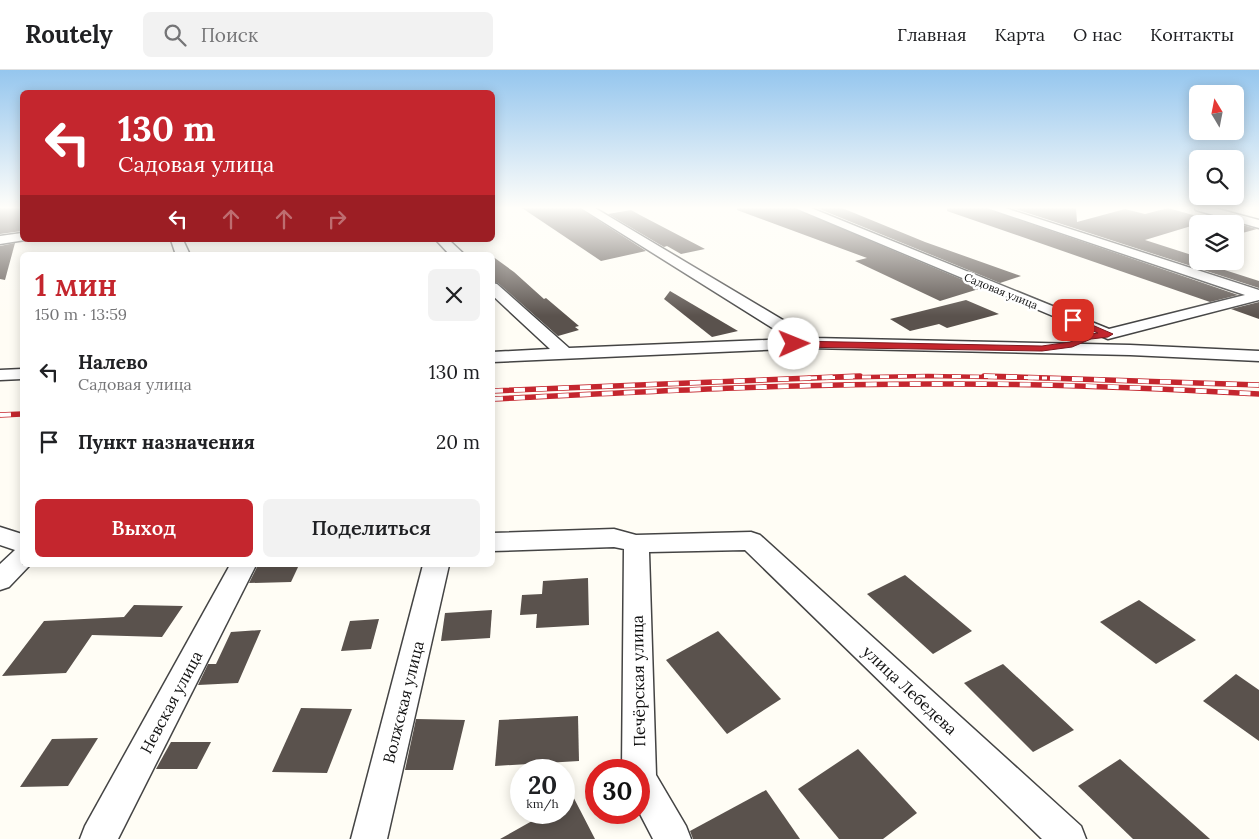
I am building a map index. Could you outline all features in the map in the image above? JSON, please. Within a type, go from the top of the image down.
[{"type":"street","points":[[645,244],[809,343]]},
{"type":"street","name":"Садовая улица","points":[[887,244],[1108,334]]},
{"type":"street","points":[[1102,244],[1259,295]]},
{"type":"street","points":[[495,290],[566,354]]},
{"type":"street","points":[[1042,349],[1072,345],[1089,337],[1108,334],[1259,295]]},
{"type":"street","points":[[495,357],[809,343],[1259,356]]},
{"type":"street","points":[[0,375],[20,374]]},
{"type":"street","points":[[0,536],[20,542]]},
{"type":"street","points":[[495,542],[614,538],[636,544]]},
{"type":"street","name":"улица Лебедева","points":[[636,544],[751,541],[1068,839]]},
{"type":"street","name":"Печёрская улица","points":[[636,544],[639,779],[673,839]]},
{"type":"street","points":[[0,580],[20,559]]},
{"type":"street","name":"Невская улица","points":[[98,839],[243,567]]},
{"type":"street","name":"Волжская улица","points":[[369,839],[436,567]]},
{"type":"building","points":[[15,244],[5,280],[0,279],[0,246]]},
{"type":"building","points":[[575,244],[635,244],[646,251],[601,261]]},
{"type":"building","points":[[659,244],[695,244],[705,249],[681,254],[667,246],[664,247]]},
{"type":"building","points":[[829,244],[878,244],[982,288],[940,301],[855,261],[867,258]]},
{"type":"building","points":[[905,244],[930,244],[1021,276],[1000,283]]},
{"type":"building","points":[[1042,244],[1089,244],[1238,295],[1210,302]]},
{"type":"building","points":[[1123,244],[1157,244],[1189,254],[1189,265]]},
{"type":"building","points":[[495,258],[579,326],[575,327],[579,330],[558,336],[495,282]]},
{"type":"building","points":[[1203,270],[1225,270],[1259,281],[1259,288]]},
{"type":"building","points":[[670,291],[738,331],[712,337],[664,299]]},
{"type":"building","points":[[966,300],[999,314],[947,328],[939,324],[910,331],[890,319]]},
{"type":"building","points":[[1259,302],[1259,319],[1231,309]]},
{"type":"building","points":[[257,567],[298,567],[291,582],[249,583]]},
{"type":"building","points":[[905,575],[972,631],[933,654],[867,594]]},
{"type":"building","points":[[588,578],[589,625],[536,628],[537,614],[520,615],[522,595],[542,594],[543,581]]},
{"type":"building","points":[[1139,600],[1196,640],[1156,664],[1100,622]]},
{"type":"building","points":[[134,605],[183,606],[162,637],[92,635],[66,673],[2,676],[44,621],[124,617]]},
{"type":"building","points":[[492,610],[490,638],[441,641],[445,613]]},
{"type":"building","points":[[379,619],[371,649],[341,651],[350,621]]},
{"type":"building","points":[[261,630],[238,683],[198,685],[208,664],[216,664],[231,632]]},
{"type":"building","points":[[718,631],[781,699],[727,734],[666,660]]},
{"type":"building","points":[[1003,664],[1074,730],[1033,752],[964,683]]},
{"type":"building","points":[[1236,674],[1259,690],[1259,741],[1203,701]]},
{"type":"building","points":[[301,708],[352,709],[327,773],[272,772]]},
{"type":"building","points":[[578,716],[579,761],[575,761],[575,759],[510,759],[510,765],[495,766],[499,720]]},
{"type":"building","points":[[416,719],[465,720],[453,770],[405,770]]},
{"type":"building","points":[[98,738],[68,786],[20,787],[52,739]]},
{"type":"building","points":[[171,742],[211,742],[197,769],[156,769]]},
{"type":"building","points":[[858,749],[917,813],[883,839],[839,839],[798,789]]},
{"type":"building","points":[[1120,759],[1210,839],[1133,839],[1078,786]]},
{"type":"building","points":[[766,790],[800,839],[693,839],[690,831]]},
{"type":"building","points":[[575,800],[585,820],[585,824],[587,824],[595,839],[500,839],[527,824],[575,824]]},
{"type":"railway","points":[[813,378],[860,376]]},
{"type":"railway","points":[[813,378],[928,376],[1043,378]]},
{"type":"railway","points":[[984,376],[1043,378]]},
{"type":"railway","points":[[808,378],[813,378]]},
{"type":"railway","points":[[495,391],[813,378]]},
{"type":"railway","points":[[1043,378],[1259,385]]},
{"type":"railway","points":[[495,399],[657,391],[876,384],[1095,386],[1259,394]]},
{"type":"railway","points":[[0,415],[20,414]]},
{"type":"route","points":[[794,344],[1042,349],[1072,345],[1089,337],[1108,334],[1073,320]]}]
